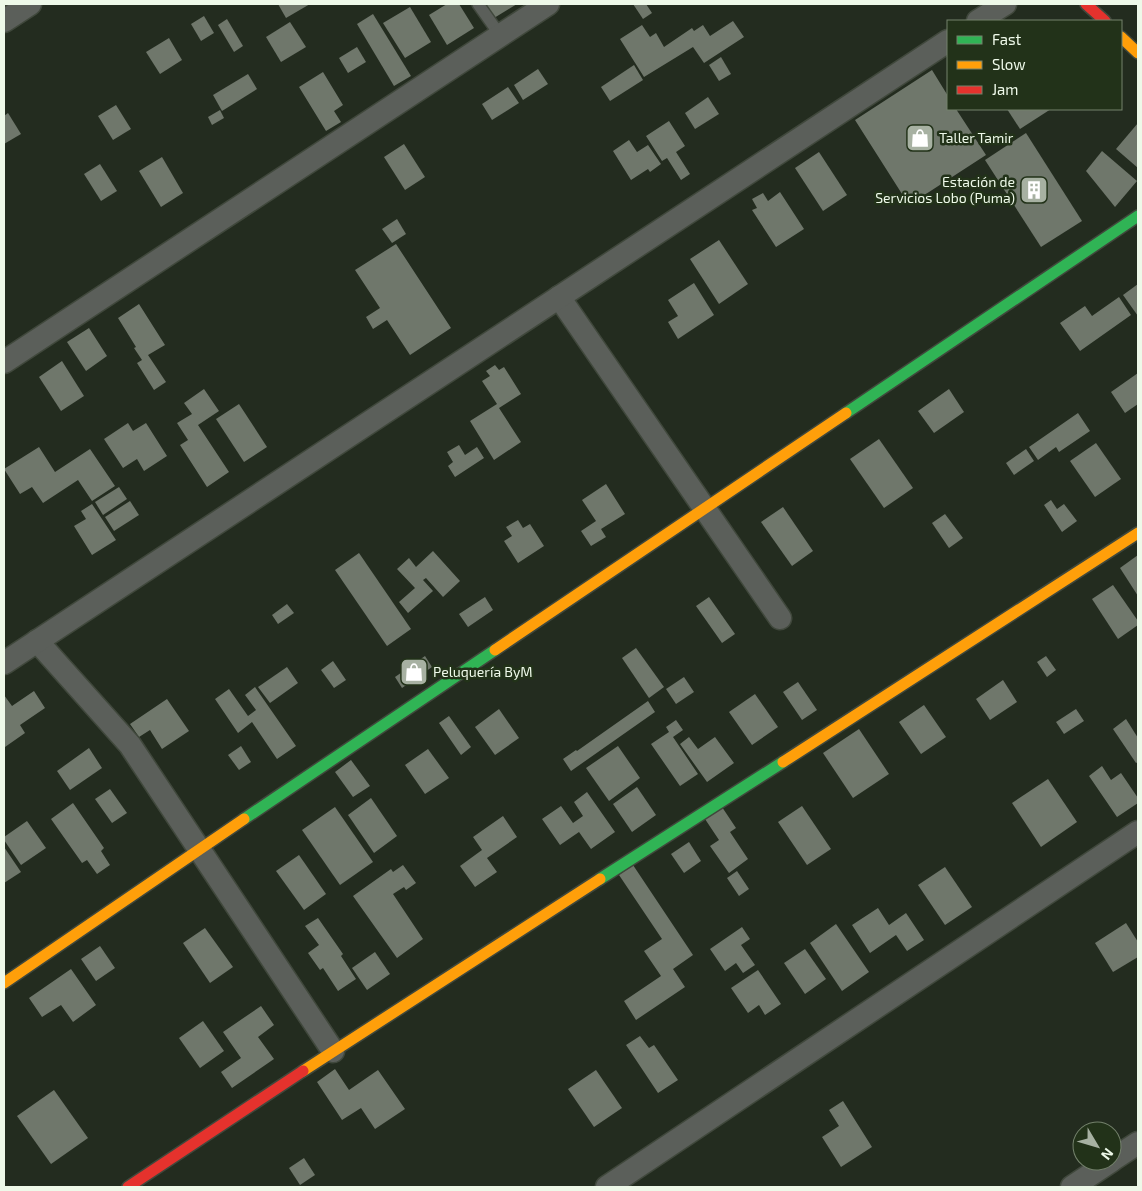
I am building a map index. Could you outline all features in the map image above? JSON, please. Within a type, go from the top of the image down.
[{"type":"street","points":[[4,21],[30,4]]},
{"type":"street","points":[[4,362],[548,4]]},
{"type":"street","points":[[980,20],[1004,4]]},
{"type":"street","points":[[1086,4],[1104,20]]},
{"type":"street","points":[[1122,38],[1138,53]]},
{"type":"street","points":[[4,663],[947,42]]},
{"type":"street","points":[[4,983],[1138,216]]},
{"type":"street","points":[[559,297],[780,618]]},
{"type":"street","points":[[128,1187],[332,1052],[1138,533]]},
{"type":"street","points":[[37,641],[130,745],[332,1052]]},
{"type":"street","points":[[607,1187],[1138,832]]},
{"type":"street","points":[[1122,1154],[1138,1143]]},
{"type":"street","points":[[1072,1187],[1097,1171]]},
{"type":"lane","points":[[478,4],[500,35]]},
{"type":"building","points":[[278,4],[310,4],[286,18]]},
{"type":"building","points":[[447,4],[459,4],[474,28],[447,45],[429,15]]},
{"type":"building","points":[[485,4],[517,4],[494,18]]},
{"type":"building","points":[[633,4],[646,4],[652,13],[643,19]]},
{"type":"building","points":[[410,7],[431,42],[405,58],[383,23]]},
{"type":"building","points":[[373,14],[411,76],[394,86],[357,24]]},
{"type":"building","points":[[204,16],[214,33],[201,41],[191,24]]},
{"type":"building","points":[[227,19],[243,46],[234,52],[218,25]]},
{"type":"building","points":[[733,21],[744,37],[704,63],[693,47],[644,77],[620,39],[642,25],[650,37],[656,33],[664,47],[692,28],[694,31],[703,25],[710,36]]},
{"type":"building","points":[[290,22],[306,47],[281,62],[266,37]]},
{"type":"building","points":[[169,38],[182,60],[160,74],[146,52]]},
{"type":"building","points":[[357,47],[366,62],[348,73],[339,58]]},
{"type":"building","points":[[721,57],[731,74],[719,81],[709,65]]},
{"type":"building","points":[[634,65],[643,80],[610,101],[601,87]]},
{"type":"building","points":[[538,69],[548,84],[523,100],[514,85]]},
{"type":"building","name":"Taller Tamir","points":[[932,70],[947,94],[947,110],[957,110],[986,155],[909,205],[855,120]]},
{"type":"building","points":[[323,72],[343,105],[334,111],[341,122],[326,131],[299,87]]},
{"type":"building","points":[[248,74],[257,89],[222,111],[213,95]]},
{"type":"building","points":[[508,87],[519,103],[492,120],[482,104]]},
{"type":"building","points":[[708,97],[719,114],[695,129],[685,113]]},
{"type":"building","points":[[116,105],[131,129],[113,140],[98,116]]},
{"type":"building","points":[[220,110],[224,118],[212,125],[208,117]]},
{"type":"building","points":[[1008,110],[1049,110],[1020,129]]},
{"type":"building","points":[[8,113],[21,134],[4,144],[4,116]]},
{"type":"building","points":[[669,121],[685,146],[676,152],[690,174],[681,180],[667,158],[662,161],[646,136]]},
{"type":"building","points":[[1138,123],[1138,168],[1116,149]]},
{"type":"building","name":"Estación de Servicios Lobo (Puma)","points":[[1026,133],[1082,221],[1041,247],[985,160]]},
{"type":"building","points":[[629,140],[637,152],[648,145],[661,164],[650,172],[648,169],[631,180],[613,151]]},
{"type":"building","points":[[404,144],[425,177],[405,190],[384,157]]},
{"type":"building","points":[[1102,151],[1137,181],[1115,207],[1086,171]]},
{"type":"building","points":[[819,152],[847,195],[823,211],[795,168]]},
{"type":"building","points":[[162,157],[183,193],[161,207],[139,171]]},
{"type":"building","points":[[100,164],[117,191],[101,201],[84,174]]},
{"type":"building","points":[[780,192],[804,229],[776,247],[752,210],[757,208],[752,199],[763,193],[768,201]]},
{"type":"building","points":[[397,219],[406,234],[392,243],[382,229]]},
{"type":"building","points":[[719,240],[748,284],[719,304],[690,259]]},
{"type":"building","points":[[396,244],[451,328],[410,355],[387,320],[373,329],[366,317],[380,308],[355,270]]},
{"type":"building","points":[[694,283],[714,315],[678,339],[668,322],[678,316],[668,300]]},
{"type":"building","points":[[1138,284],[1138,316],[1123,295]]},
{"type":"building","points":[[1119,297],[1131,315],[1080,351],[1060,323],[1085,306],[1092,316]]},
{"type":"building","points":[[139,304],[165,345],[148,355],[166,382],[154,390],[137,363],[142,360],[134,348],[136,347],[118,318]]},
{"type":"building","points":[[89,328],[107,356],[86,371],[67,342]]},
{"type":"building","points":[[62,361],[84,396],[61,411],[39,377]]},
{"type":"building","points":[[495,365],[499,370],[504,367],[521,394],[499,408],[521,442],[494,460],[470,421],[497,404],[482,381],[490,376],[486,371]]},
{"type":"building","points":[[1138,373],[1138,404],[1125,413],[1111,392]]},
{"type":"building","points":[[204,389],[219,411],[198,425],[229,472],[207,487],[180,445],[188,440],[177,423],[192,414],[184,403]]},
{"type":"building","points":[[949,389],[964,412],[934,433],[918,411]]},
{"type":"building","points":[[239,404],[267,447],[244,462],[216,419]]},
{"type":"building","points":[[1078,413],[1090,431],[1059,452],[1056,447],[1038,460],[1029,447]]},
{"type":"building","points":[[128,423],[133,431],[146,423],[167,456],[144,471],[137,459],[123,468],[104,439]]},
{"type":"building","points":[[879,439],[913,488],[884,508],[850,459]]},
{"type":"building","points":[[1096,443],[1121,479],[1095,497],[1070,461]]},
{"type":"building","points":[[459,445],[465,455],[477,447],[484,458],[455,477],[448,466],[453,462],[447,452]]},
{"type":"building","points":[[39,447],[55,472],[90,449],[115,486],[92,501],[78,480],[43,503],[32,487],[20,494],[4,469]]},
{"type":"building","points":[[1026,449],[1034,461],[1014,475],[1006,463]]},
{"type":"building","points":[[606,484],[625,514],[601,529],[606,537],[591,546],[581,531],[596,521],[582,500]]},
{"type":"building","points":[[119,487],[127,499],[103,515],[95,502]]},
{"type":"building","points":[[1051,500],[1057,509],[1064,504],[1077,521],[1062,532],[1044,505]]},
{"type":"building","points":[[130,501],[139,515],[114,531],[105,517]]},
{"type":"building","points":[[92,504],[116,540],[92,555],[74,526],[86,519],[81,511]]},
{"type":"building","points":[[783,507],[813,551],[792,566],[761,522]]},
{"type":"building","points":[[945,514],[963,538],[949,548],[932,523]]},
{"type":"building","points":[[518,520],[523,528],[530,524],[544,546],[518,563],[504,541],[512,536],[506,527]]},
{"type":"building","points":[[433,551],[460,581],[443,597],[426,578],[423,580],[433,591],[408,613],[399,602],[415,588],[397,569],[409,558],[416,567]]},
{"type":"building","points":[[359,553],[411,629],[387,646],[335,570]]},
{"type":"building","points":[[1138,555],[1138,596],[1120,568]]},
{"type":"building","points":[[1113,585],[1138,621],[1138,625],[1118,639],[1092,599]]},
{"type":"building","points":[[485,597],[493,610],[468,627],[459,614]]},
{"type":"building","points":[[709,597],[735,634],[722,643],[696,606]]},
{"type":"building","points":[[287,604],[294,613],[278,624],[272,615]]},
{"type":"building","points":[[636,648],[664,687],[649,698],[622,658]]},
{"type":"building","name":"Peluquería ByM","points":[[425,656],[432,667],[402,688],[395,677]]},
{"type":"building","points":[[1046,656],[1056,670],[1047,677],[1037,662]]},
{"type":"building","points":[[333,661],[346,680],[334,688],[321,670]]},
{"type":"building","points":[[287,667],[298,683],[270,703],[258,687]]},
{"type":"building","points":[[684,677],[694,692],[676,704],[666,689]]},
{"type":"building","points":[[1003,680],[1017,702],[990,720],[976,699]]},
{"type":"building","points":[[798,682],[817,710],[802,720],[783,692]]},
{"type":"building","points":[[255,687],[296,746],[277,759],[252,722],[238,733],[215,699],[229,689],[248,716],[256,710],[245,695]]},
{"type":"building","points":[[34,691],[45,708],[20,725],[25,733],[5,747],[4,695],[12,706]]},
{"type":"building","points":[[755,694],[778,727],[752,745],[729,712]]},
{"type":"building","points":[[167,699],[189,731],[162,749],[150,730],[139,737],[130,724]]},
{"type":"building","points":[[648,701],[655,712],[571,771],[563,759]]},
{"type":"building","points":[[924,705],[946,737],[921,754],[899,722]]},
{"type":"building","points":[[499,709],[519,738],[495,755],[475,727]]},
{"type":"building","points":[[1076,709],[1084,721],[1064,734],[1056,722]]},
{"type":"building","points":[[449,716],[471,747],[461,755],[439,723]]},
{"type":"building","points":[[1126,719],[1138,738],[1138,762],[1136,763],[1113,729]]},
{"type":"building","points":[[676,720],[683,730],[673,737],[698,774],[680,786],[651,744],[669,732],[666,727]]},
{"type":"building","points":[[859,729],[889,774],[853,798],[823,753]]},
{"type":"building","points":[[689,737],[698,749],[715,737],[734,763],[707,782],[680,744]]},
{"type":"building","points":[[241,746],[251,762],[239,770],[228,755]]},
{"type":"building","points":[[618,746],[640,778],[609,801],[586,768]]},
{"type":"building","points":[[89,748],[102,768],[70,790],[57,771]]},
{"type":"building","points":[[428,749],[449,778],[425,794],[405,765]]},
{"type":"building","points":[[351,760],[370,786],[353,797],[335,772]]},
{"type":"building","points":[[1102,766],[1111,780],[1121,773],[1138,798],[1138,803],[1117,817],[1089,776]]},
{"type":"building","points":[[1048,779],[1077,822],[1041,847],[1012,803]]},
{"type":"building","points":[[637,787],[656,815],[632,832],[613,804]]},
{"type":"building","points":[[110,789],[127,813],[112,823],[95,799]]},
{"type":"building","points":[[587,792],[615,832],[591,849],[579,832],[560,845],[542,819],[561,806],[573,823],[583,816],[574,802]]},
{"type":"building","points":[[371,798],[397,836],[374,853],[348,815]]},
{"type":"building","points":[[73,803],[104,848],[101,851],[110,865],[97,874],[87,860],[82,863],[51,819]]},
{"type":"building","points":[[802,806],[831,849],[807,865],[778,822]]},
{"type":"building","points":[[335,807],[373,862],[340,885],[302,830]]},
{"type":"building","points":[[722,807],[736,828],[730,832],[748,859],[729,873],[710,846],[719,840],[705,819]]},
{"type":"building","points":[[503,816],[517,837],[487,858],[497,872],[475,887],[460,866],[482,850],[473,837]]},
{"type":"building","points":[[27,821],[46,848],[21,865],[4,840],[4,837]]},
{"type":"building","points":[[689,842],[701,861],[684,873],[671,854]]},
{"type":"building","points":[[4,847],[21,872],[4,883]]},
{"type":"building","points":[[299,855],[326,894],[304,910],[276,871]]},
{"type":"building","points":[[403,865],[416,883],[406,890],[404,887],[393,894],[423,939],[397,958],[353,896],[391,869],[393,872]]},
{"type":"building","points":[[633,865],[693,955],[673,969],[685,987],[636,1020],[624,1001],[661,976],[644,951],[662,939],[619,875]]},
{"type":"building","points":[[945,867],[972,907],[945,925],[918,885]]},
{"type":"building","points":[[737,871],[749,889],[739,896],[727,878]]},
{"type":"building","points":[[878,908],[889,925],[906,913],[924,940],[907,951],[896,935],[870,953],[852,925]]},
{"type":"building","points":[[318,918],[343,954],[341,956],[356,979],[338,991],[323,968],[320,970],[308,953],[319,945],[305,926]]},
{"type":"building","points":[[1126,923],[1138,942],[1138,957],[1113,972],[1095,943]]},
{"type":"building","points":[[836,924],[869,972],[842,991],[810,943]]},
{"type":"building","points":[[742,927],[750,939],[741,945],[755,965],[743,973],[736,963],[725,971],[710,949]]},
{"type":"building","points":[[205,928],[233,967],[210,983],[183,943]]},
{"type":"building","points":[[100,946],[115,968],[96,981],[81,959]]},
{"type":"building","points":[[805,949],[826,979],[805,994],[784,963]]},
{"type":"building","points":[[375,952],[390,974],[367,990],[352,968]]},
{"type":"building","points":[[71,969],[96,1005],[73,1022],[61,1005],[42,1017],[29,998]]},
{"type":"building","points":[[758,970],[781,1004],[765,1015],[759,1005],[748,1013],[731,988]]},
{"type":"building","points":[[261,1006],[274,1025],[258,1037],[274,1059],[232,1088],[221,1072],[241,1058],[223,1032]]},
{"type":"building","points":[[203,1021],[224,1051],[200,1068],[179,1038]]},
{"type":"building","points":[[640,1036],[649,1048],[654,1045],[678,1080],[658,1093],[626,1045]]},
{"type":"building","points":[[335,1069],[349,1090],[378,1070],[405,1109],[375,1129],[361,1108],[342,1120],[317,1082]]},
{"type":"building","points":[[596,1070],[622,1108],[594,1127],[568,1089]]},
{"type":"building","points":[[54,1090],[88,1138],[51,1164],[17,1116]]},
{"type":"building","points":[[843,1101],[872,1147],[841,1167],[822,1137],[839,1126],[829,1110]]},
{"type":"building","points":[[304,1158],[315,1175],[300,1185],[289,1168]]},
{"type":"traffic: fast","points":[[846,413],[1138,216]]},
{"type":"traffic: fast","points":[[244,819],[495,650]]},
{"type":"traffic: fast","points":[[600,879],[783,762]]},
{"type":"traffic: slow","points":[[1122,38],[1138,53]]},
{"type":"traffic: slow","points":[[495,650],[846,413]]},
{"type":"traffic: slow","points":[[783,762],[1138,533]]},
{"type":"traffic: slow","points":[[4,983],[244,819]]},
{"type":"traffic: slow","points":[[303,1071],[600,879]]},
{"type":"traffic: jam","points":[[1086,4],[1104,20]]},
{"type":"traffic: jam","points":[[128,1187],[303,1071]]},
{"type":"place","name":"Taller Tamir","points":[[920,138]]},
{"type":"place","name":"Estación de Servicios Lobo (Puma)","points":[[1034,190]]},
{"type":"place","name":"Peluquería ByM","points":[[414,672]]}]
